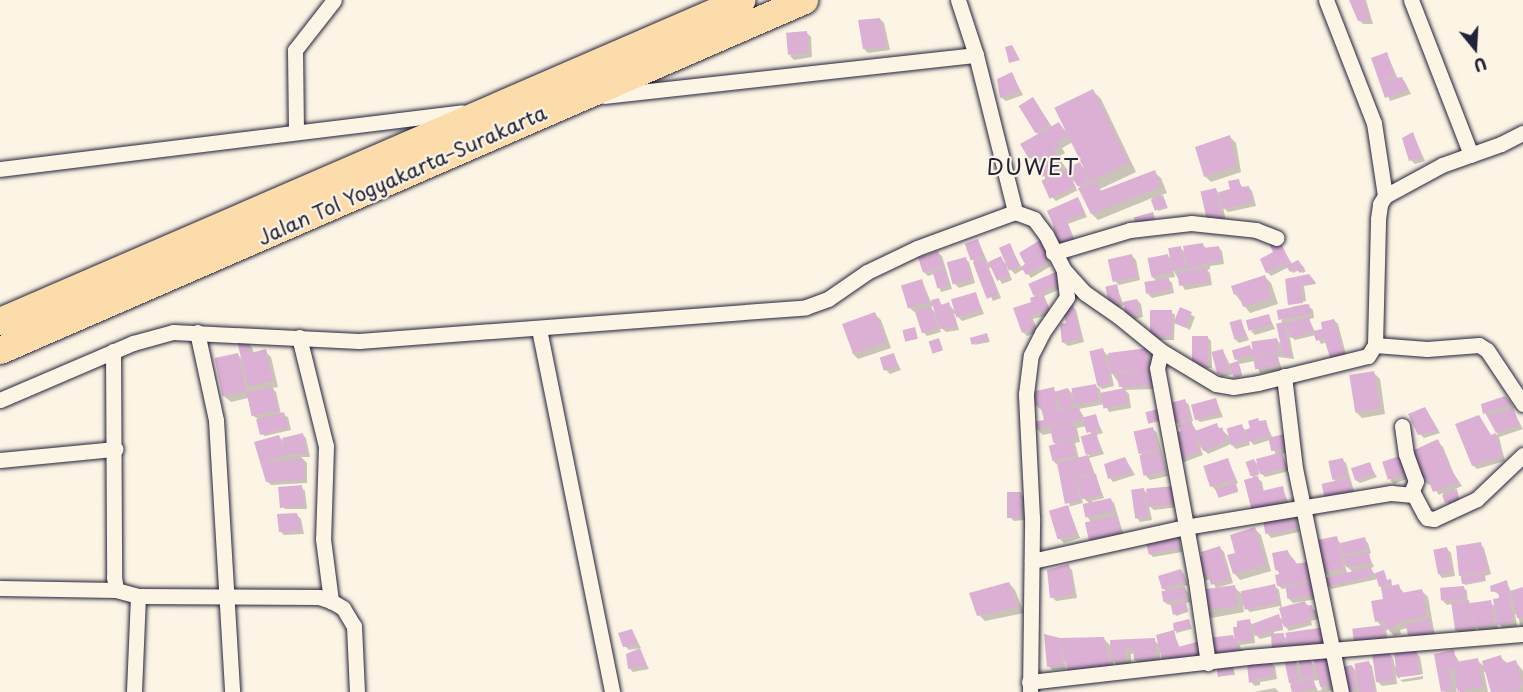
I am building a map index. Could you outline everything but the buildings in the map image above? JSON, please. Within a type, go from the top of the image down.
[{"type":"highway","name":"Jalan Tol Yogyakarta–Surakarta","points":[[0,321],[741,0]]},
{"type":"highway","name":"Jalan Tol Yogyakarta–Surakarta","points":[[0,350],[804,0]]},
{"type":"street","points":[[296,131],[295,50],[334,0]]},
{"type":"street","points":[[958,0],[976,55],[1016,212]]},
{"type":"street","points":[[1326,0],[1374,123],[1385,196]]},
{"type":"street","points":[[1411,0],[1471,155]]},
{"type":"street","points":[[0,169],[296,131],[976,55]]},
{"type":"street","points":[[0,400],[113,351],[173,332],[359,341],[539,329],[813,305],[867,272],[917,248],[1016,212],[1034,219],[1046,235],[1053,253],[1064,270],[1084,294],[1118,316],[1161,351],[1216,384],[1233,387],[1368,356],[1376,345],[1378,219],[1380,204],[1385,196],[1442,165],[1523,133]]},
{"type":"street","points":[[1053,253],[1130,230],[1191,223],[1256,230],[1277,238]]},
{"type":"street","points":[[1064,270],[1067,297],[1042,333],[1031,355],[1026,394],[1032,561],[1030,687],[1208,663],[1523,634]]},
{"type":"street","points":[[1067,297],[1084,294]]},
{"type":"street","points":[[539,329],[612,692]]},
{"type":"street","points":[[197,332],[216,420],[232,692]]},
{"type":"street","points":[[300,337],[326,446],[323,539],[331,601]]},
{"type":"street","points":[[1376,345],[1426,349],[1479,345],[1487,350],[1523,404]]},
{"type":"street","points":[[113,351],[115,449],[113,557],[116,590]]},
{"type":"street","points":[[1161,351],[1157,368],[1196,581],[1208,663]]},
{"type":"street","points":[[1284,376],[1295,468],[1306,508],[1341,692]]},
{"type":"street","points":[[1402,426],[1406,454],[1416,481],[1411,493]]},
{"type":"street","points":[[0,460],[115,449]]},
{"type":"street","points":[[1032,561],[1185,527],[1391,493],[1411,493],[1417,498],[1427,518],[1434,519],[1477,499],[1523,455]]},
{"type":"street","points":[[0,588],[116,590],[138,596],[319,597],[342,608],[354,626],[357,692]]},
{"type":"street","points":[[134,692],[138,596]]},
{"type":"district","name":"DUWET","points":[[1033,166]]}]
